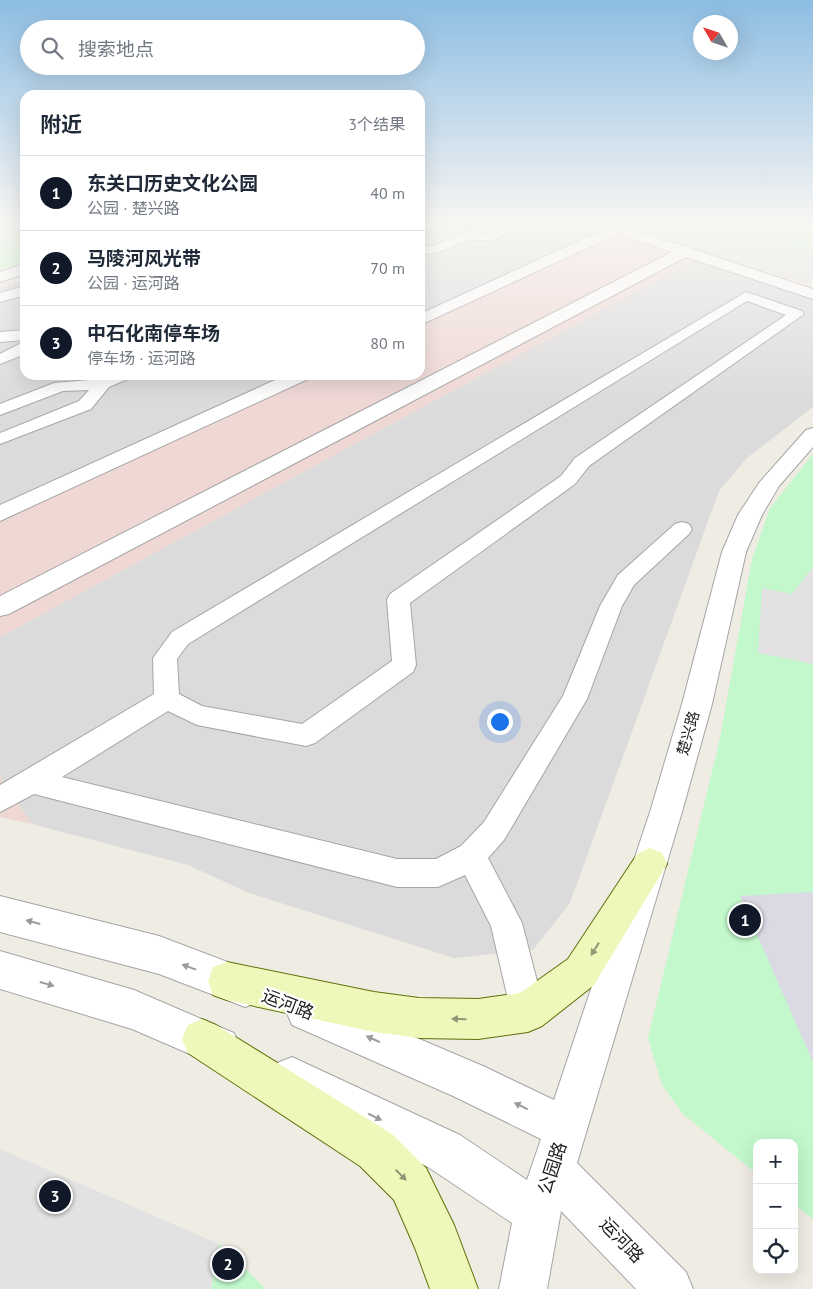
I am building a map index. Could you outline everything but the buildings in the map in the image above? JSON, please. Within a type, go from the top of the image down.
[{"type":"main road","points":[[227,981],[374,1012],[419,1018],[478,1019],[528,1012],[581,972],[650,864]]},
{"type":"main road","points":[[202,1039],[376,1150],[410,1184],[437,1242],[454,1289]]},
{"type":"street","points":[[425,318],[493,284]]},
{"type":"street","points":[[0,607],[621,284]]},
{"type":"street","points":[[784,284],[813,294]]},
{"type":"street","points":[[0,514],[290,380]]},
{"type":"street","name":"楚兴路","points":[[590,1049],[650,864],[697,704],[734,552],[750,515],[770,483],[813,434]]},
{"type":"street","name":"运河路","points":[[0,914],[159,955],[336,1022],[468,1081],[559,1149],[670,1289]]},
{"type":"street","points":[[0,970],[134,1010],[334,1096],[444,1151],[537,1213]]},
{"type":"street","name":"公园路","points":[[523,1289],[537,1213],[590,1049]]},
{"type":"lane","points":[[0,285],[12,294]]},
{"type":"lane","points":[[746,296],[797,314],[582,462],[568,480],[398,600],[404,664],[306,735],[197,715],[167,699],[165,658],[180,638],[746,296]]},
{"type":"lane","points":[[0,337],[20,335]]},
{"type":"lane","points":[[0,360],[20,350]]},
{"type":"lane","points":[[0,410],[60,386],[103,384],[112,380]]},
{"type":"lane","points":[[0,439],[85,405],[103,384]]},
{"type":"lane","points":[[30,782],[397,873],[438,873],[472,856],[494,831],[574,699],[611,606],[626,580],[682,529]]},
{"type":"lane","points":[[0,800],[167,699]]},
{"type":"lane","points":[[472,856],[506,923],[528,1012]]},
{"type":"shaded area","points":[[12,284],[20,284],[20,380],[277,380],[0,506],[0,288]]},
{"type":"shaded area","points":[[425,284],[485,284],[425,312]]},
{"type":"shaded area","points":[[485,284],[649,284],[0,637],[0,507],[277,380],[425,380],[425,312]]},
{"type":"shaded area","points":[[649,284],[771,284],[813,298],[813,407],[747,458],[719,491],[570,903],[533,950],[454,958],[249,893],[188,865],[32,824],[0,777],[0,637]]},
{"type":"shaded area","points":[[813,567],[813,664],[758,653],[762,588],[792,594]]},
{"type":"shaded area","points":[[0,777],[32,824],[0,817]]},
{"type":"shaded area","points":[[813,892],[813,1062],[740,896]]},
{"type":"shaded area","points":[[0,1149],[219,1244],[211,1289],[0,1289]]},
{"type":"green space","points":[[813,454],[813,1219],[798,1207],[798,1139],[753,1139],[753,1171],[683,1114],[662,1085],[648,1038],[720,738],[752,559],[770,508]]},
{"type":"green space","points":[[219,1244],[261,1284],[265,1289],[211,1289]]},
{"type":"place","name":"东关口历史文化公园","points":[[745,920]]},
{"type":"place","name":"中石化南停车场","points":[[55,1196]]},
{"type":"place","name":"马陵河风光带","points":[[228,1264]]}]
